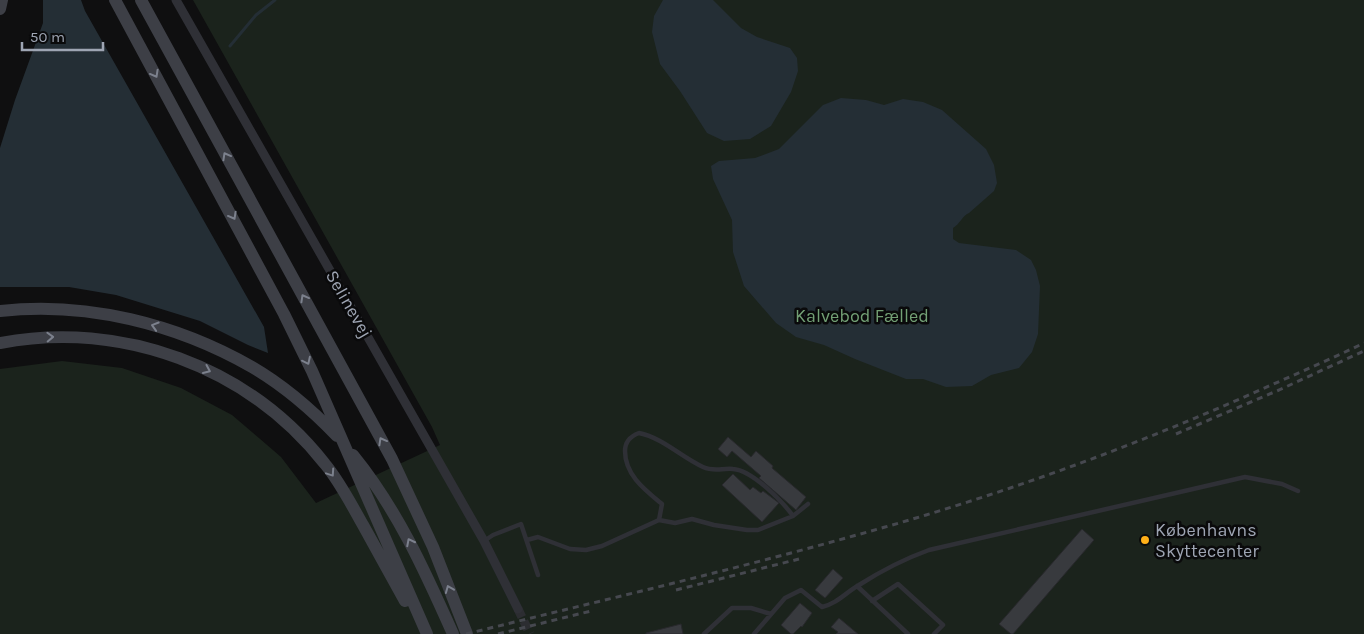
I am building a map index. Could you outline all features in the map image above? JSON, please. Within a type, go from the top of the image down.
[{"type":"street","points":[[0,9],[2,0]]},
{"type":"street","points":[[115,0],[284,314],[343,442],[427,634]]},
{"type":"street","points":[[141,0],[392,459],[433,547],[467,634]]},
{"type":"street","name":"Selinevej","points":[[176,0],[484,541],[518,609]]},
{"type":"street","points":[[0,311],[59,309],[109,315],[152,324],[204,342],[253,368],[299,400],[343,442],[369,474],[394,512],[416,553],[453,634]]},
{"type":"street","points":[[0,343],[28,338],[55,337],[122,342],[168,353],[204,368],[256,398],[294,429],[325,464],[346,496],[423,634]]},
{"type":"lane","points":[[660,520],[662,504],[637,481],[625,460],[625,446],[628,440],[639,433],[663,442],[706,468],[719,471],[732,469],[743,472],[782,502],[793,516]]},
{"type":"lane","points":[[754,634],[785,598],[801,590],[822,607],[833,604],[857,586],[908,557],[929,550],[1245,477],[1282,484],[1298,491]]},
{"type":"lane","points":[[527,540],[538,537],[570,548],[586,550],[602,546],[660,520],[675,523],[692,519],[714,525],[758,530],[793,516],[808,504]]},
{"type":"lane","points":[[484,541],[493,535],[521,524],[538,575]]},
{"type":"lane","points":[[872,601],[898,584],[943,624],[934,634]]},
{"type":"lane","points":[[857,586],[908,634]]},
{"type":"lane","points":[[704,634],[732,608],[751,608],[771,614]]},
{"type":"green space","name":"Kalvebod Fælled","points":[[193,0],[1364,0],[1364,634],[0,634],[0,369],[62,361],[122,368],[181,388],[232,415],[281,457],[316,503],[440,445],[432,427]]},
{"type":"shaded area","points":[[43,0],[81,0],[85,11],[264,327],[268,353],[200,321],[116,295],[69,287],[0,287],[0,148],[43,23]]},
{"type":"shaded area","points":[[663,0],[713,0],[741,28],[757,37],[790,48],[797,58],[798,71],[791,92],[771,126],[750,139],[724,141],[707,133],[660,64],[652,32],[654,16]]},
{"type":"shaded area","points":[[841,98],[866,100],[884,105],[903,99],[923,102],[942,110],[986,149],[994,165],[997,183],[994,191],[953,228],[953,239],[959,243],[1016,250],[1031,260],[1040,286],[1038,334],[1032,352],[1019,368],[991,375],[972,386],[946,387],[923,379],[906,379],[824,345],[796,337],[776,323],[744,286],[733,252],[732,220],[713,179],[711,166],[719,161],[755,158],[779,149],[823,105]]},
{"type":"building","points":[[728,437],[751,457],[756,451],[773,466],[772,468],[806,497],[796,510],[759,478],[761,476],[732,451],[727,457],[718,449]]},
{"type":"building","points":[[733,474],[750,490],[753,487],[761,493],[763,491],[779,503],[762,522],[722,485]]},
{"type":"building","points":[[1082,529],[1094,540],[1011,634],[999,624]]},
{"type":"building","points":[[833,569],[843,578],[825,598],[815,590]]},
{"type":"building","points":[[800,603],[812,613],[802,627],[791,634],[781,625]]},
{"type":"building","points":[[839,618],[858,634],[836,634],[838,632],[831,627]]},
{"type":"building","points":[[681,624],[683,634],[646,634],[646,633]]},
{"type":"waterway","points":[[230,46],[256,15],[275,0]]},
{"type":"tunnel","points":[[518,609],[530,634]]},
{"type":"railway","points":[[466,634],[757,562],[904,522],[1005,490],[1154,435],[1364,343]]},
{"type":"railway","points":[[1176,434],[1364,351]]},
{"type":"railway","points":[[676,590],[799,559]]},
{"type":"railway","points":[[498,634],[591,611]]},
{"type":"place","name":"Københavns Skyttecenter","points":[[1145,540]]}]
